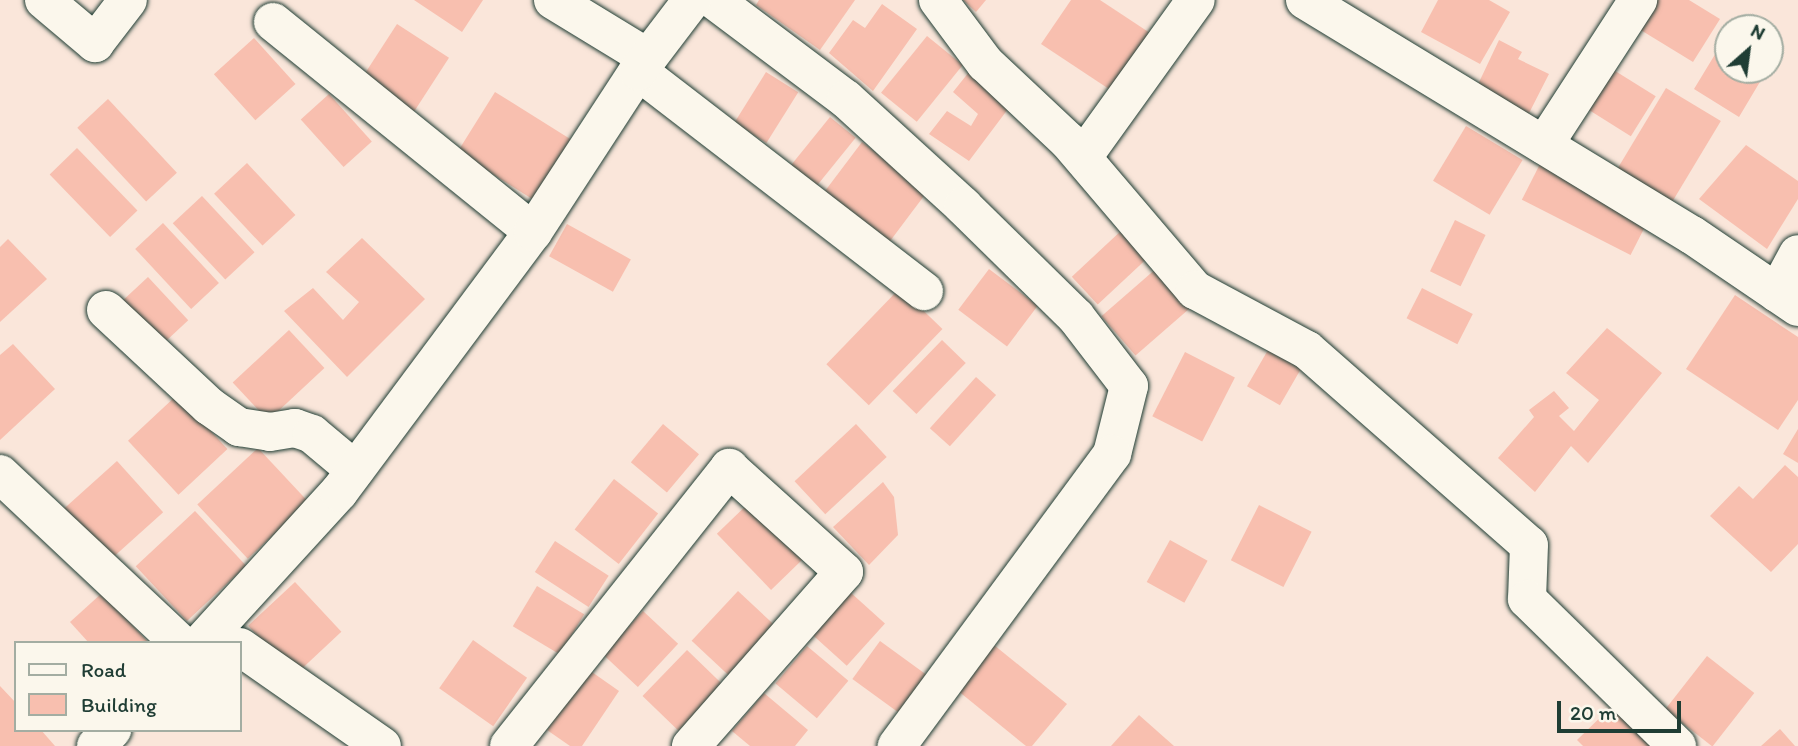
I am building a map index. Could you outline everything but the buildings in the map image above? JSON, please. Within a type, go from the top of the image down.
[{"type":"street","points":[[44,0],[95,43],[128,0]]},
{"type":"street","points":[[553,0],[643,65],[924,291]]},
{"type":"street","points":[[2,481],[214,641],[355,470],[533,232],[643,65],[692,0]]},
{"type":"street","points":[[714,0],[846,99],[963,206],[1076,317],[1129,386],[1112,454],[897,746]]},
{"type":"street","points":[[938,0],[985,63],[1083,158],[1195,290],[1307,350],[1529,545],[1527,599],[1677,746]]},
{"type":"street","points":[[1083,158],[1196,0]]},
{"type":"street","points":[[1305,0],[1692,235],[1787,300],[1798,254]]},
{"type":"street","points":[[1544,145],[1638,0]]},
{"type":"street","points":[[274,22],[533,232]]},
{"type":"street","points":[[106,310],[209,406],[239,428],[270,432],[295,428],[312,434],[355,470]]},
{"type":"street","points":[[509,746],[729,468],[844,572],[691,746]]},
{"type":"street","points":[[242,658],[382,746]]},
{"type":"street","points":[[96,746],[110,732]]}]
